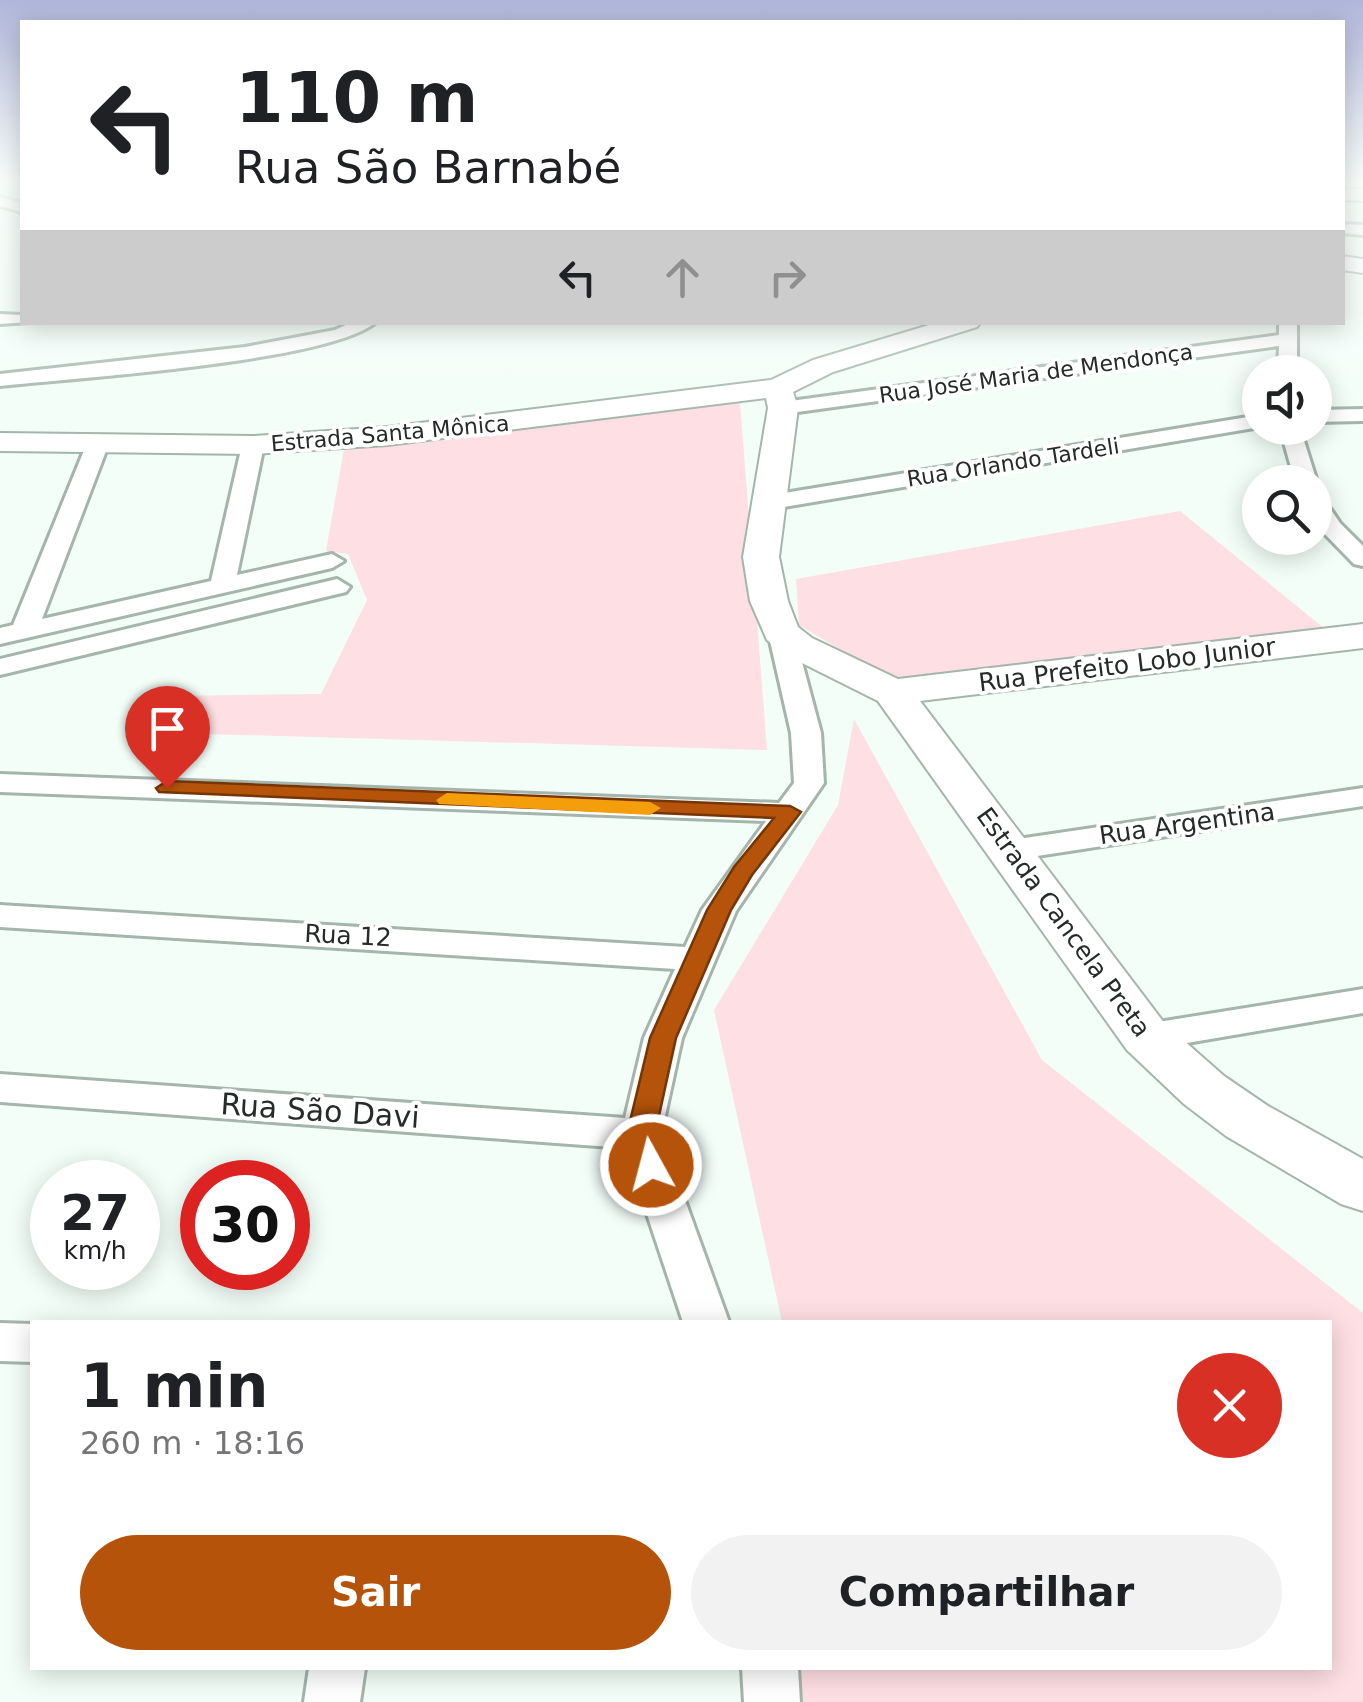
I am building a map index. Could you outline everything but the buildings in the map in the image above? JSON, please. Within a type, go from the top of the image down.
[{"type":"main road","name":"Estrada Santa Mônica","points":[[1,442],[254,445],[780,398],[823,366],[958,325]]},
{"type":"main road","points":[[780,398],[761,558],[769,601],[781,632],[798,646],[892,692]]},
{"type":"main road","name":"Rua Prefeito Lobo Junior","points":[[892,692],[1363,636]]},
{"type":"main road","name":"Estrada Cancela Preta","points":[[892,692],[1146,1037],[1204,1090],[1247,1122],[1363,1188]]},
{"type":"street","points":[[0,380],[245,353],[340,334],[361,325]]},
{"type":"street","points":[[1237,329],[1262,342]]},
{"type":"street","name":"Rua José Maria de Mendonça","points":[[780,398],[1262,342],[1288,331]]},
{"type":"street","points":[[1332,416],[1363,415]]},
{"type":"street","name":"Rua Orlando Tardeli","points":[[766,503],[1242,424]]},
{"type":"street","points":[[12,633],[98,444]]},
{"type":"street","points":[[222,586],[254,445]]},
{"type":"street","points":[[1332,524],[1356,554]]},
{"type":"street","points":[[1356,554],[1363,524]]},
{"type":"street","points":[[0,667],[334,574],[222,586],[12,633]]},
{"type":"street","points":[[705,1320],[641,1134],[663,1038],[719,910],[808,783],[810,760],[781,632]]},
{"type":"street","points":[[0,784],[790,812]]},
{"type":"street","name":"Rua Argentina","points":[[1010,850],[1363,797]]},
{"type":"street","name":"Rua 12","points":[[0,916],[696,959]]},
{"type":"street","points":[[1146,1037],[1363,1001]]},
{"type":"street","name":"Rua São Davi","points":[[0,1088],[641,1134]]},
{"type":"street","points":[[0,1342],[30,1343]]},
{"type":"street","points":[[332,1702],[338,1670]]},
{"type":"street","points":[[770,1670],[772,1702]]},
{"type":"shaded area","points":[[740,402],[767,750],[138,732],[165,696],[321,694],[367,600],[348,554],[326,551],[344,449]]},
{"type":"shaded area","points":[[1180,511],[1325,629],[897,684],[799,625],[796,579]]},
{"type":"shaded area","points":[[854,719],[1042,1060],[1363,1313],[1363,1702],[788,1702],[789,1670],[1332,1670],[1332,1320],[782,1320],[714,1010],[838,805]]},
{"type":"slow traffic","points":[[447,800],[650,808]]},
{"type":"route","points":[[167,788],[790,812],[742,872],[719,910],[663,1038],[641,1134],[651,1165]]}]
